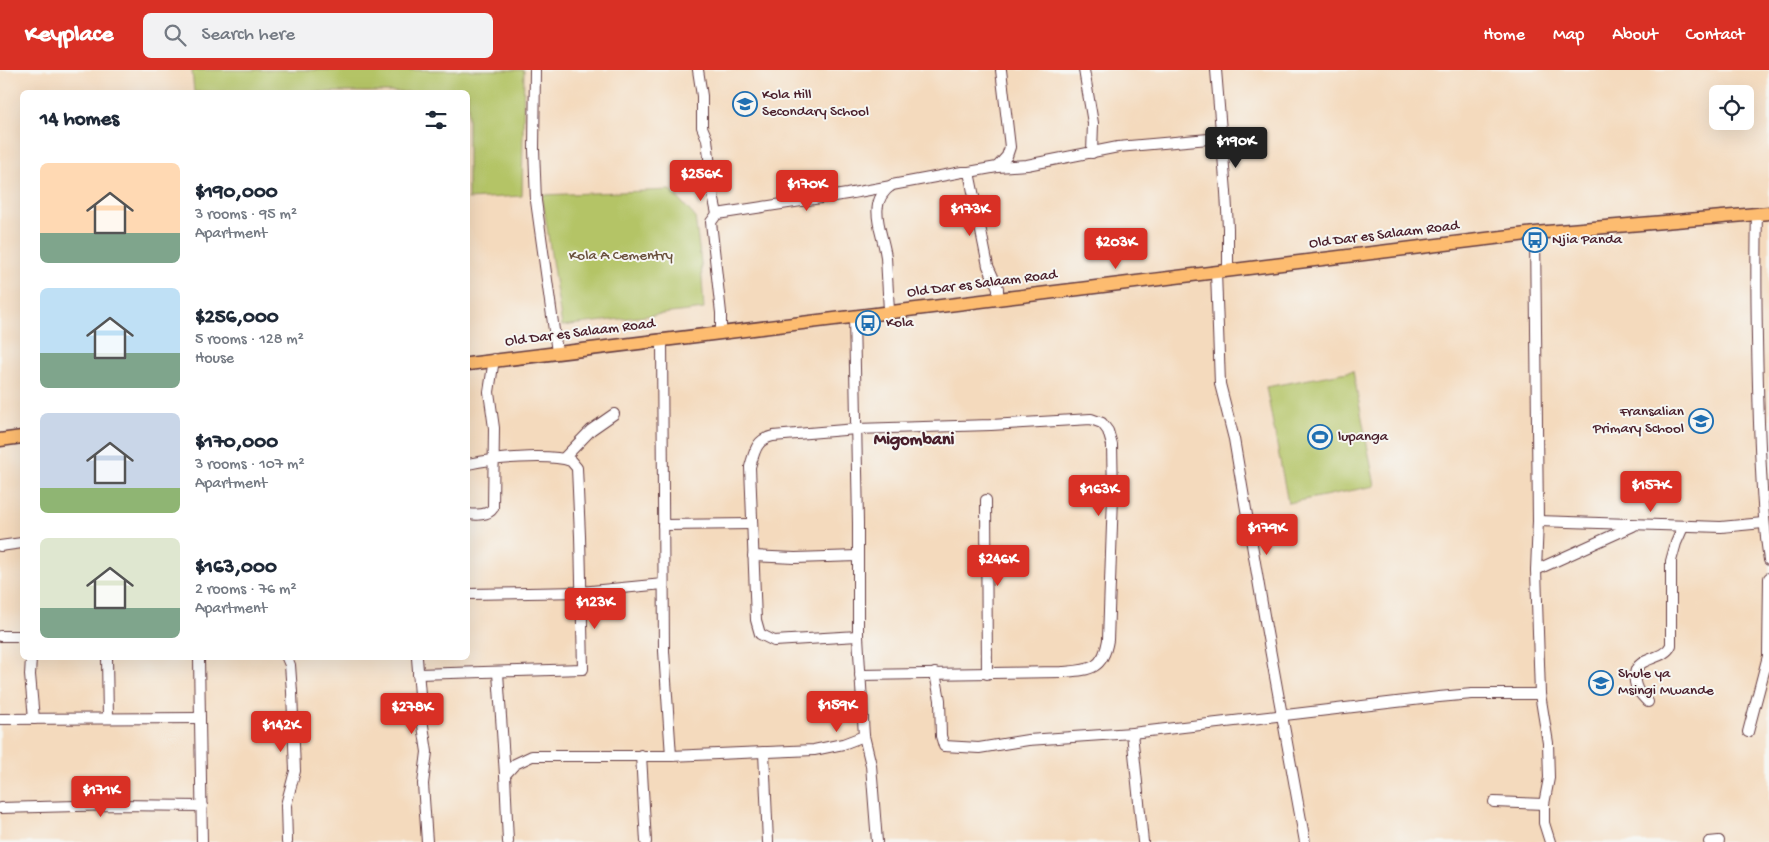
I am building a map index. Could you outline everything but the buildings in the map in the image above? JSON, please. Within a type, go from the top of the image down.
[{"type":"main road","name":"Old Dar es Salaam Road","points":[[470,364],[1535,233],[1763,214]]},
{"type":"main road","points":[[0,440],[20,437]]},
{"type":"street","points":[[535,70],[534,149],[536,201],[557,352]]},
{"type":"street","points":[[698,70],[702,96],[702,127],[707,139],[712,196],[717,214],[712,222],[712,228],[721,313],[721,332]]},
{"type":"street","points":[[997,167],[1007,156],[1010,146],[1001,70]]},
{"type":"street","points":[[1084,70],[1092,109],[1092,153]]},
{"type":"street","points":[[1216,70],[1220,138],[1227,201],[1222,271],[1220,384],[1234,439],[1305,842]]},
{"type":"street","points":[[717,214],[847,194],[962,172],[1027,165],[1118,147],[1220,138]]},
{"type":"street","points":[[969,172],[988,266],[998,288],[998,299]]},
{"type":"street","points":[[889,311],[886,255],[877,219],[880,197],[892,185]]},
{"type":"street","points":[[1763,214],[1755,279],[1765,480],[1763,523],[1769,560]]},
{"type":"street","points":[[1535,233],[1538,521],[1536,570],[1540,694],[1548,743],[1548,778],[1544,804],[1544,823],[1550,842]]},
{"type":"street","points":[[854,316],[858,636],[864,736],[871,764],[877,842]]},
{"type":"street","points":[[662,339],[664,651],[672,756]]},
{"type":"street","points":[[470,514],[480,515],[491,511],[493,508],[492,459],[494,428],[489,392],[494,360]]},
{"type":"street","points":[[564,458],[591,430],[614,414]]},
{"type":"street","points":[[858,636],[779,642],[760,634],[756,620],[750,467],[756,447],[763,438],[856,429],[991,425],[1091,419],[1100,421],[1108,431],[1112,445],[1113,496],[1106,652],[1099,664],[1086,670],[987,674],[860,675]]},
{"type":"street","points":[[418,674],[583,669],[577,468],[571,461],[564,458],[492,459],[470,464]]},
{"type":"street","points":[[986,500],[987,674]]},
{"type":"street","points":[[1538,521],[1683,527],[1763,523]]},
{"type":"street","points":[[664,525],[752,524]]},
{"type":"street","points":[[1536,570],[1636,524]]},
{"type":"street","points":[[1648,702],[1636,687],[1634,679],[1635,670],[1642,663],[1667,652],[1671,645],[1671,561],[1683,527]]},
{"type":"street","points":[[0,546],[20,543]]},
{"type":"street","points":[[753,556],[795,558],[858,556]]},
{"type":"street","points":[[1748,732],[1768,656],[1769,578]]},
{"type":"street","points":[[470,594],[581,592],[663,584]]},
{"type":"street","points":[[0,636],[20,636]]},
{"type":"street","points":[[31,660],[30,675],[34,719]]},
{"type":"street","points":[[107,660],[108,718]]},
{"type":"street","points":[[199,660],[202,842]]},
{"type":"street","points":[[287,842],[286,805],[295,772],[292,683],[288,660]]},
{"type":"street","points":[[417,660],[427,752],[423,784],[427,842]]},
{"type":"street","points":[[498,672],[508,842]]},
{"type":"street","points":[[935,673],[940,700],[941,736],[944,746],[978,748],[1028,740],[1132,733],[1463,694],[1540,694]]},
{"type":"street","points":[[0,719],[200,718]]},
{"type":"street","points":[[1132,733],[1143,842]]},
{"type":"street","points":[[505,775],[515,764],[532,756],[672,756],[814,750],[843,744],[864,736]]},
{"type":"street","points":[[764,752],[768,842]]},
{"type":"street","points":[[641,755],[646,842]]},
{"type":"street","points":[[1494,802],[1544,804]]},
{"type":"street","points":[[0,808],[116,805],[202,806]]},
{"type":"street","points":[[1709,842],[1719,841]]},
{"type":"green space","points":[[192,70],[524,70],[522,196],[470,199],[470,90],[194,90]]},
{"type":"green space","name":"Kola A Cementry","points":[[671,190],[695,217],[704,309],[562,326],[542,195]]},
{"type":"green space","name":"lupanga","points":[[1353,371],[1375,486],[1288,503],[1266,387]]},
{"type":"place","name":"Kola Hill Secondary School","points":[[745,104]]},
{"type":"place","name":"Njia Panda","points":[[1535,240]]},
{"type":"place","name":"Kola","points":[[868,323]]},
{"type":"place","name":"Fransalian Primary School","points":[[1701,421]]},
{"type":"place","name":"lupanga","points":[[1320,437]]},
{"type":"place","name":"Shule ya Msingi Mwande","points":[[1601,683]]},
{"type":"district","name":"Migombani","points":[[914,440]]}]
